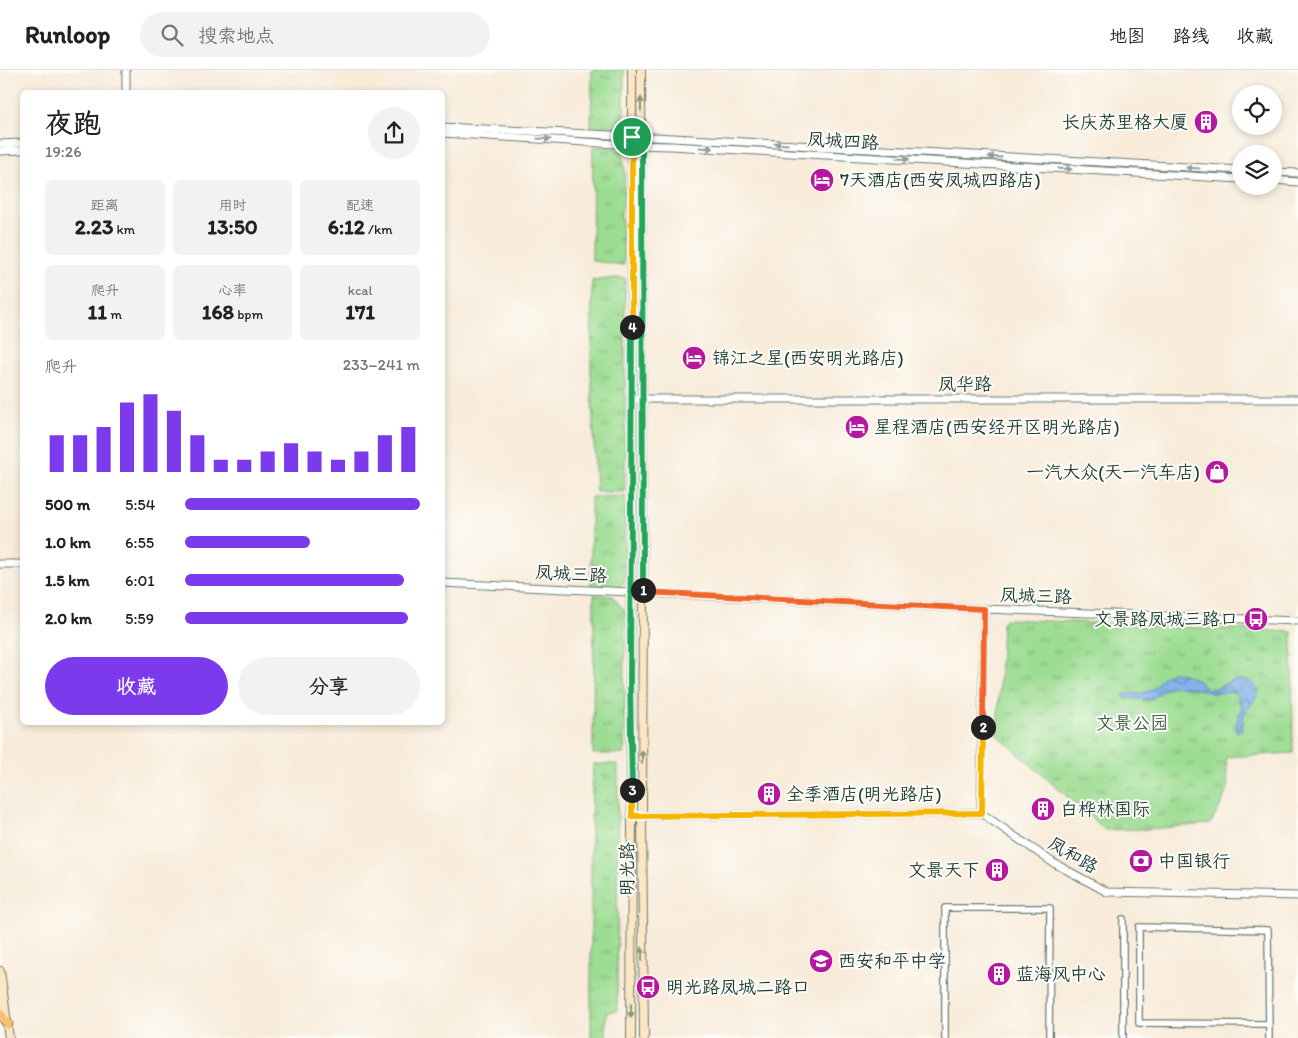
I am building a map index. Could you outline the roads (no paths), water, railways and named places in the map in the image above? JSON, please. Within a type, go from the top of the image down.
[{"type":"highway","points":[[0,1014],[8,1024]]},
{"type":"main road","name":"明光路","points":[[631,1038],[632,70]]},
{"type":"main road","name":"明光路","points":[[641,70],[644,1038]]},
{"type":"main road","points":[[0,971],[9,1038]]},
{"type":"street","points":[[126,70],[126,90]]},
{"type":"street","name":"凤城四路","points":[[445,127],[632,141]]},
{"type":"street","name":"凤城四路","points":[[445,133],[1232,170]]},
{"type":"street","name":"凤城四路","points":[[642,141],[691,147],[1232,178]]},
{"type":"street","points":[[0,144],[20,142]]},
{"type":"street","points":[[0,151],[20,150]]},
{"type":"street","points":[[1282,172],[1298,173]]},
{"type":"street","points":[[1282,181],[1298,182]]},
{"type":"street","name":"凤华路","points":[[632,399],[1298,399]]},
{"type":"street","points":[[0,564],[20,564]]},
{"type":"street","name":"凤城三路","points":[[445,583],[984,609],[1298,620]]},
{"type":"street","points":[[632,816],[982,813],[984,609]]},
{"type":"street","name":"凤和路","points":[[982,813],[1052,862],[1107,892],[1298,896]]},
{"type":"street","points":[[945,1038],[945,908],[1050,908],[1050,1038]]},
{"type":"street","points":[[1123,919],[1123,1038]]},
{"type":"street","points":[[1269,1024],[1139,1023],[1140,927],[1268,930],[1269,1024],[1269,1038]]},
{"type":"water","points":[[1173,672],[1192,677],[1207,689],[1217,688],[1230,681],[1243,680],[1252,682],[1259,691],[1244,714],[1242,730],[1236,732],[1236,724],[1242,706],[1237,695],[1233,692],[1212,693],[1194,688],[1173,686],[1163,690],[1149,700],[1125,698],[1123,696],[1125,694],[1149,691],[1164,676]]},
{"type":"place","name":"长庆苏里格大厦","points":[[1206,122]]},
{"type":"place","name":"7天酒店(西安凤城四路店)","points":[[822,180]]},
{"type":"place","name":"锦江之星(西安明光路店)","points":[[694,358]]},
{"type":"place","name":"星程酒店(西安经开区明光路店)","points":[[857,427]]},
{"type":"place","name":"一汽大众(天一汽车店)","points":[[1217,472]]},
{"type":"place","name":"文景路凤城三路口","points":[[1256,619]]},
{"type":"place","name":"全季酒店(明光路店)","points":[[769,794]]},
{"type":"place","name":"白桦林国际","points":[[1043,809]]},
{"type":"place","name":"中国银行","points":[[1141,861]]},
{"type":"place","name":"文景天下","points":[[997,870]]},
{"type":"place","name":"西安和平中学","points":[[821,961]]},
{"type":"place","name":"蓝海风中心","points":[[999,974]]},
{"type":"place","name":"明光路凤城二路口","points":[[648,987]]},
{"type":"park label","name":"文景公园","points":[[1132,723]]}]
